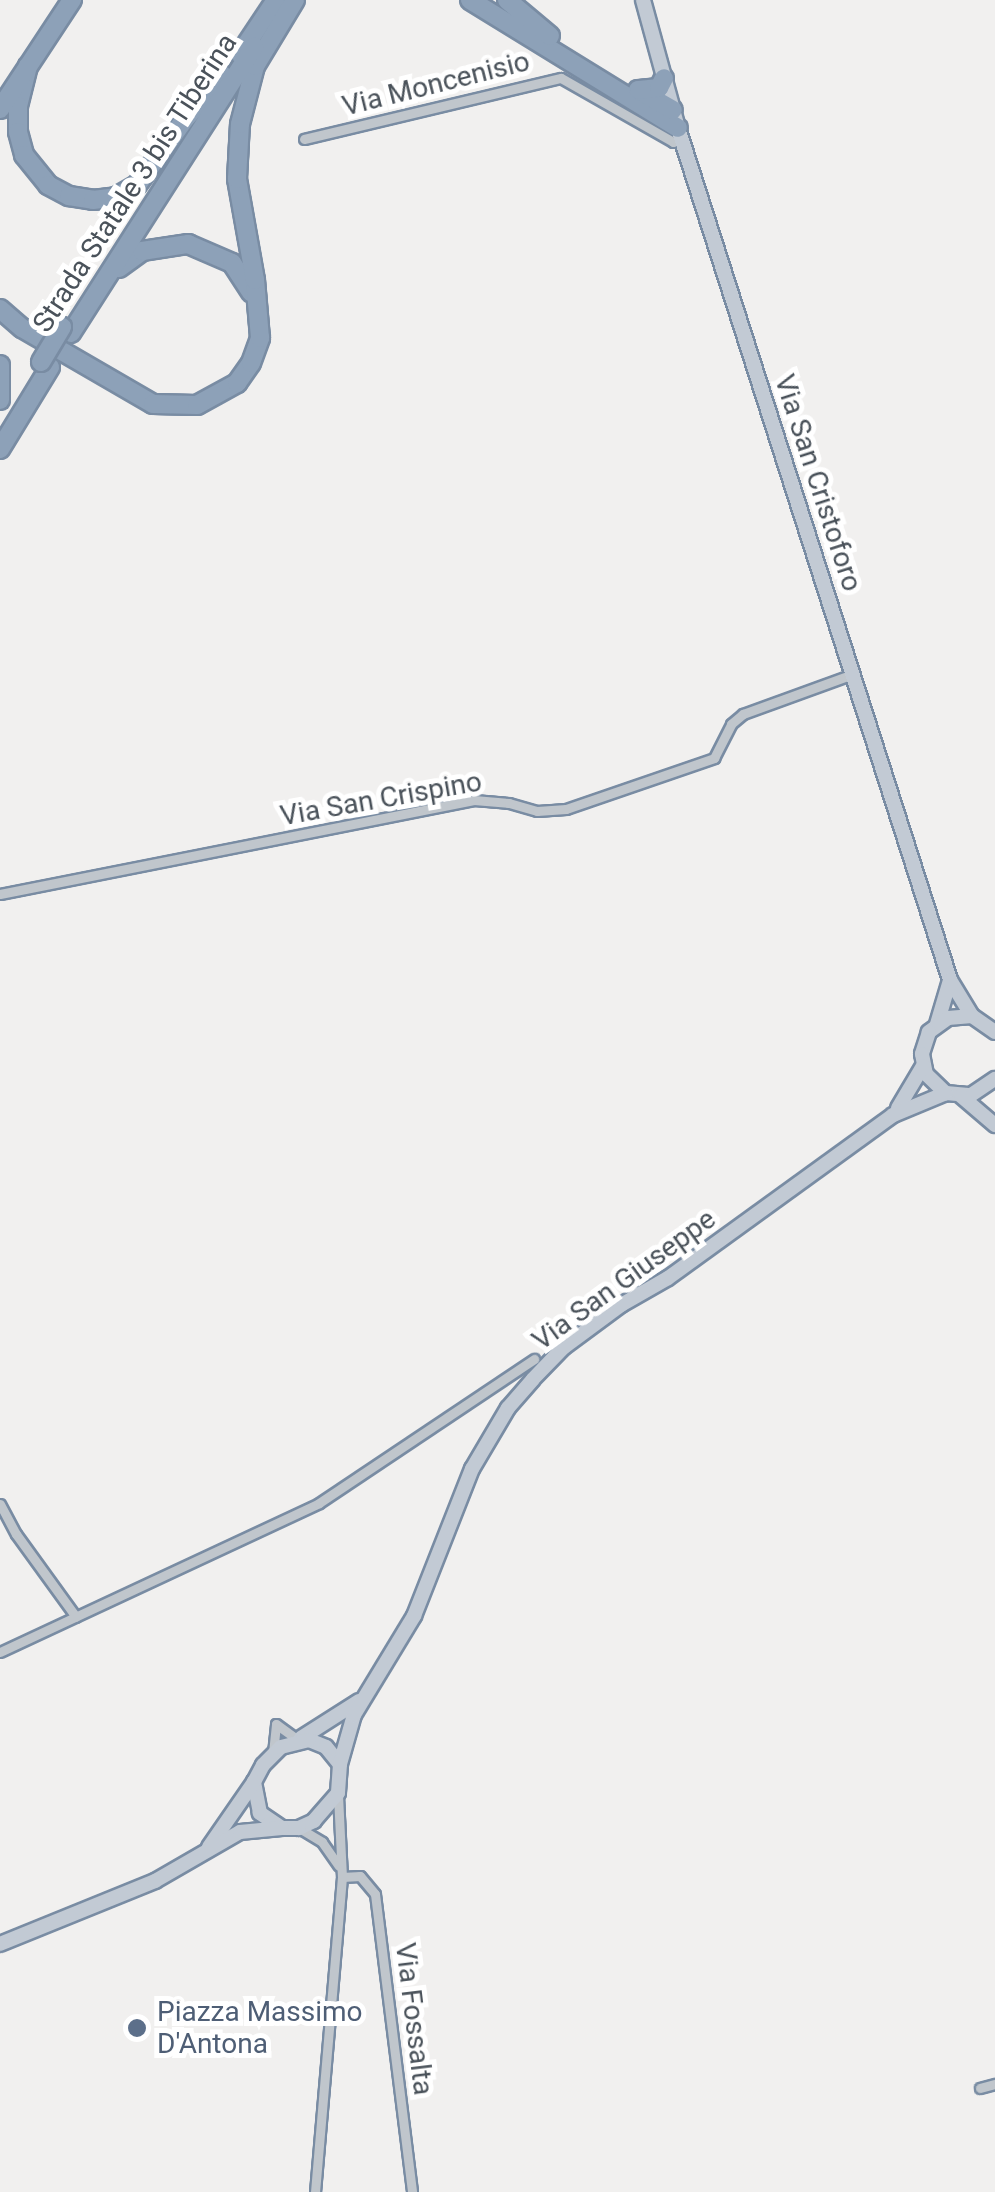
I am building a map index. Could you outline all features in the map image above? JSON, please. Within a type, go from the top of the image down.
[{"type":"highway","points":[[0,109],[72,0]]},
{"type":"highway","name":"Strada Statale 3 bis Tiberina","points":[[67,330],[276,0]]},
{"type":"highway","name":"Strada Statale 3 bis Tiberina","points":[[0,430],[287,0]]},
{"type":"highway","points":[[0,309],[22,328],[130,394],[175,407],[218,397],[237,383],[251,364],[260,338],[237,178],[240,124],[255,66],[295,0]]},
{"type":"highway","points":[[470,0],[665,112]]},
{"type":"highway","points":[[491,0],[638,90],[665,112],[680,134]]},
{"type":"highway","points":[[507,0],[550,36]]},
{"type":"highway","points":[[28,66],[18,106],[18,132],[24,156],[48,185],[70,196],[93,200],[116,197],[137,184],[185,120],[229,71]]},
{"type":"highway","points":[[638,90],[659,88],[664,78]]},
{"type":"highway","points":[[67,330],[120,266],[142,250],[164,244],[210,250],[232,263],[247,282],[259,311]]},
{"type":"highway","name":"Strada Statale 3 bis Tiberina","points":[[0,448],[45,364]]},
{"type":"highway","points":[[0,365],[0,400]]},
{"type":"main road","points":[[643,0],[664,78],[665,112]]},
{"type":"main road","name":"Via San Cristoforo","points":[[680,134],[950,980],[987,1022]]},
{"type":"main road","points":[[937,1024],[950,980]]},
{"type":"main road","points":[[937,1024],[960,1015],[987,1022]]},
{"type":"main road","name":"Via San Giuseppe","points":[[893,1114],[923,1066],[924,1042],[937,1024]]},
{"type":"main road","points":[[923,1066],[932,1082],[995,1125]]},
{"type":"main road","name":"Via San Giuseppe","points":[[340,1764],[342,1746],[363,1698],[414,1616],[472,1469],[508,1408],[532,1378],[564,1347],[621,1305],[668,1278],[893,1114],[954,1094],[981,1092],[995,1079]]},
{"type":"main road","name":"Via San Giuseppe","points":[[298,1740],[363,1698]]},
{"type":"main road","points":[[4,1945],[155,1882],[252,1827],[298,1828],[322,1815],[338,1794],[340,1764],[318,1742],[298,1740],[272,1754],[207,1850]]},
{"type":"main road","points":[[254,1782],[260,1812],[282,1828]]},
{"type":"street","name":"Via Moncenisio","points":[[304,139],[561,78],[673,142],[680,134]]},
{"type":"street","name":"Via San Crispino","points":[[0,894],[474,800],[509,802],[537,811],[566,809],[714,758],[731,724],[743,714],[853,674]]},
{"type":"street","points":[[0,1652],[320,1503],[534,1358]]},
{"type":"street","points":[[0,1504],[16,1534],[76,1617]]},
{"type":"street","points":[[272,1754],[274,1719],[298,1740]]},
{"type":"street","points":[[315,2192],[342,1874],[338,1794]]},
{"type":"street","points":[[298,1828],[322,1842],[342,1874]]},
{"type":"street","name":"Via Fossalta","points":[[342,1874],[360,1876],[375,1894],[412,2192]]},
{"type":"street","points":[[980,2088],[995,2084]]},
{"type":"place","name":"Piazza Massimo D'Antona","points":[[137,2028]]}]
